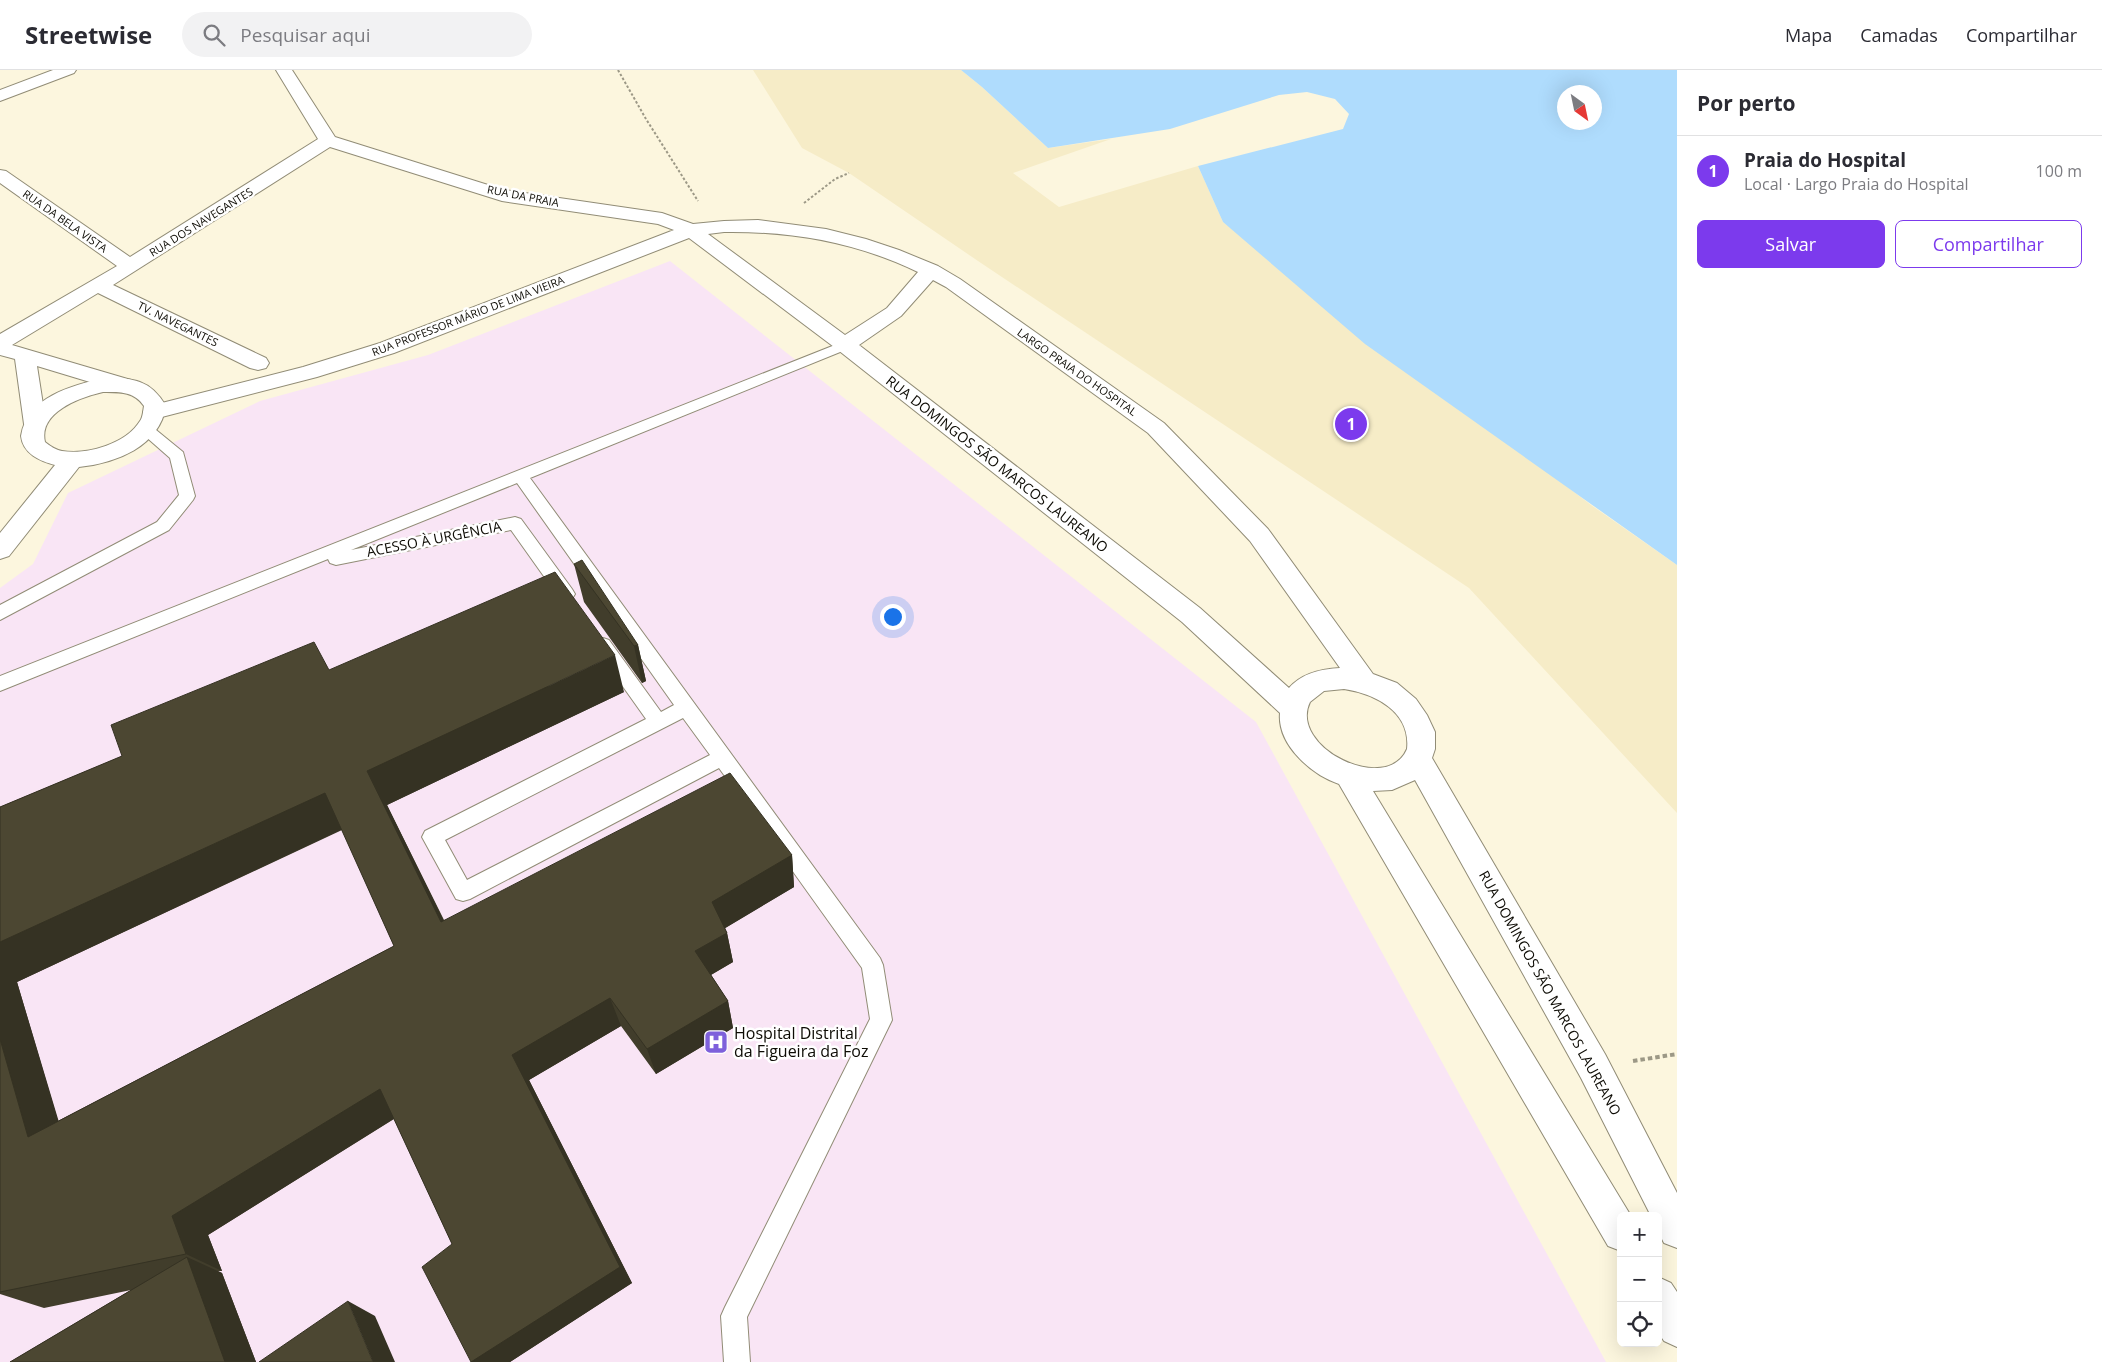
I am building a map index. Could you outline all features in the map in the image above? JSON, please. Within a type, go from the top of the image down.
[{"type":"street","points":[[0,96],[68,70]]},
{"type":"street","points":[[284,70],[328,141]]},
{"type":"street","name":"RUA DA PRAIA","points":[[328,141],[502,195],[662,219],[691,230]]},
{"type":"street","name":"RUA DOS NAVEGANTES","points":[[0,343],[130,266],[328,141]]},
{"type":"street","name":"RUA DA BELA VISTA","points":[[0,175],[130,266]]},
{"type":"street","points":[[717,249],[724,238],[745,225]]},
{"type":"street","name":"LARGO PRAIA DO HOSPITAL","points":[[691,230],[745,225],[772,226],[846,238],[931,270],[952,283],[1156,428],[1259,535],[1363,680]]},
{"type":"street","name":"RUA DOMINGOS SÃO MARCOS LAUREANO","points":[[691,230],[845,345],[1191,615],[1294,709]]},
{"type":"street","name":"RUA PROFESSOR MÁRIO DE LIMA VIEIRA","points":[[150,421],[387,348],[691,230]]},
{"type":"street","points":[[845,345],[894,312],[931,270]]},
{"type":"street","name":"TV. NAVEGANTES","points":[[97,286],[258,363]]},
{"type":"street","points":[[0,348],[140,389],[150,395],[155,406],[150,421],[139,436],[122,448],[93,458],[72,460],[52,458],[36,447],[31,436],[35,424],[45,411],[66,396],[87,388],[103,385],[123,385]]},
{"type":"street","points":[[25,356],[35,424]]},
{"type":"street","points":[[0,550],[72,460]]},
{"type":"street","points":[[1344,678],[1363,680],[1382,688],[1399,699],[1413,713],[1421,729],[1423,745],[1418,759],[1407,771],[1391,778],[1370,780],[1349,776],[1329,768],[1312,755],[1300,740],[1294,724],[1294,709],[1300,696],[1310,685],[1326,680],[1344,678]]},
{"type":"street","name":"RUA DOMINGOS SÃO MARCOS LAUREANO","points":[[1418,759],[1593,1066],[1677,1230]]},
{"type":"street","points":[[1349,776],[1617,1226]]},
{"type":"street","points":[[1662,1302],[1677,1328]]},
{"type":"lane","points":[[0,684],[845,345]]},
{"type":"lane","points":[[0,613],[163,526],[187,496],[177,456],[150,421]]},
{"type":"lane","points":[[520,476],[872,965],[881,1020],[734,1316],[737,1362]]},
{"type":"lane","name":"ACESSO À URGÊNCIA","points":[[291,568],[515,523],[578,610]]},
{"type":"lane","points":[[595,634],[658,722]]},
{"type":"lane","points":[[687,707],[432,837],[463,892],[723,757]]},
{"type":"path","points":[[618,70],[646,119],[715,227]]},
{"type":"path","points":[[835,179],[849,173]]},
{"type":"path","points":[[1650,1058],[1677,1054]]},
{"type":"shaded area","name":"Hospital Distrital da Figueira da Foz","points":[[670,261],[1256,722],[1606,1362],[0,1362],[0,588],[33,564],[68,493],[260,401],[428,355]]},
{"type":"sand","points":[[753,70],[961,70],[1048,148],[1111,139],[1013,173],[1059,207],[1198,166],[1223,222],[1591,505],[1677,565],[1677,813],[1469,588],[849,173],[802,148]]},
{"type":"water","points":[[961,70],[1677,70],[1677,565],[1365,344],[1223,222],[1198,166],[1343,129],[1349,114],[1335,99],[1307,92],[1279,95],[1170,129],[1048,148]]},
{"type":"building","points":[[582,560],[638,645],[634,646],[574,564]]},
{"type":"building","points":[[555,572],[615,655],[367,771],[441,922],[730,773],[792,855],[712,902],[727,933],[695,951],[728,1001],[647,1049],[610,998],[512,1055],[620,1267],[471,1362],[422,1267],[452,1244],[380,1089],[172,1216],[186,1254],[0,1292],[0,1039],[28,1137],[394,946],[325,793],[0,942],[0,807],[122,756],[111,725],[314,642],[329,670]]},
{"type":"building","points":[[187,1257],[225,1362],[10,1362]]},
{"type":"building","points":[[348,1301],[373,1362],[259,1362]]},
{"type":"place","name":"Praia do Hospital","points":[[1351,424]]},
{"type":"place","name":"Hospital Distrital da Figueira da Foz","points":[[716,1042]]}]
